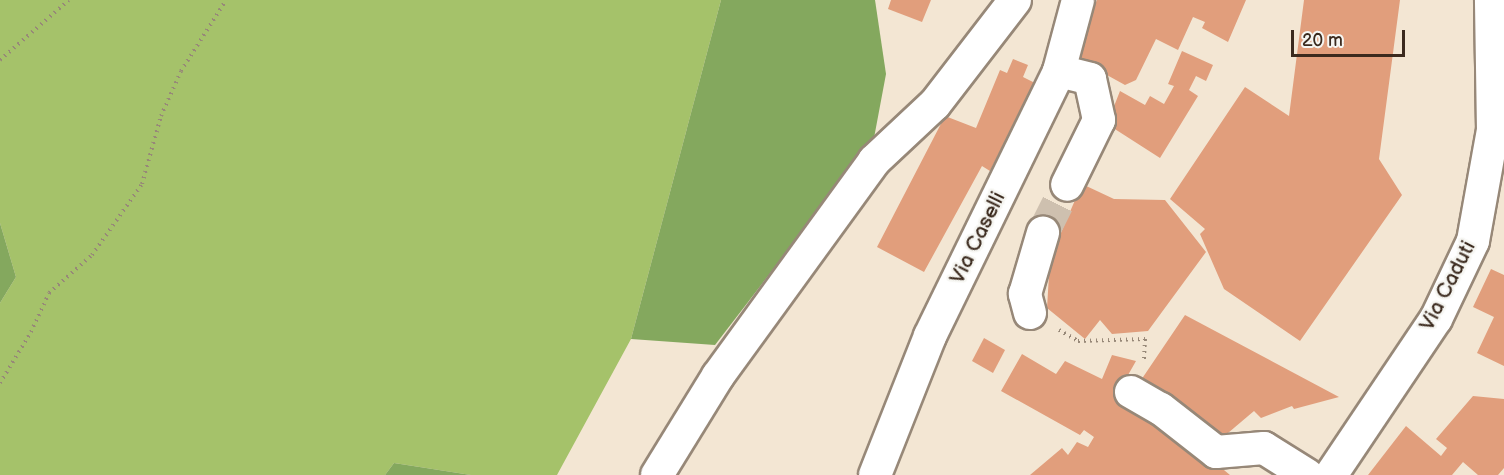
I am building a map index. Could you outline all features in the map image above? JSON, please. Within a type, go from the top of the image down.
[{"type":"street","points":[[657,475],[718,376],[874,160],[935,104],[1016,0]]},
{"type":"street","name":"Via Caselli","points":[[875,475],[930,336],[1059,71],[1078,0]]},
{"type":"street","name":"Via Caduti","points":[[1331,475],[1436,319],[1473,242],[1493,130],[1491,0]]},
{"type":"street","points":[[1059,71],[1090,79],[1099,120],[1067,185]]},
{"type":"street","points":[[1030,313],[1024,294],[1042,233]]},
{"type":"street","points":[[1131,392],[1161,409],[1216,452],[1264,448],[1307,475]]},
{"type":"path","points":[[0,60],[69,0]]},
{"type":"path","points":[[0,383],[49,293],[92,255],[142,184],[161,116],[181,70],[226,0]]},
{"type":"path","points":[[1030,313],[1077,341],[1145,339],[1143,364],[1131,392]]},
{"type":"green space","points":[[0,0],[721,0],[631,339],[557,475],[471,475],[394,463],[385,475],[0,475],[0,303],[16,277],[0,223]]},
{"type":"green space","points":[[721,0],[875,0],[886,74],[874,138],[715,345],[631,339]]},
{"type":"green space","points":[[0,223],[16,277],[0,303]]},
{"type":"green space","points":[[394,463],[471,475],[385,475]]},
{"type":"building","points":[[891,0],[931,0],[922,22],[888,9]]},
{"type":"building","points":[[1097,0],[1246,0],[1228,42],[1202,28],[1205,22],[1193,17],[1178,50],[1156,39],[1136,80],[1125,85],[1087,64],[1073,50]]},
{"type":"building","points":[[1304,0],[1400,0],[1379,159],[1402,195],[1300,341],[1224,289],[1200,234],[1205,229],[1170,199],[1245,87],[1289,116]]},
{"type":"building","points":[[1182,51],[1213,65],[1206,81],[1196,76],[1189,90],[1198,96],[1160,158],[1107,124],[1120,91],[1145,105],[1150,96],[1164,104],[1174,86],[1168,84]]},
{"type":"building","points":[[1013,59],[1028,65],[1023,77],[1035,83],[990,171],[982,166],[924,272],[877,247],[945,116],[976,128],[1000,70],[1007,73]]},
{"type":"building","points":[[1082,184],[1114,199],[1165,200],[1206,252],[1148,331],[1112,334],[1100,320],[1085,339],[1047,308],[1050,258]]},
{"type":"building","points":[[1491,269],[1504,275],[1504,366],[1477,353],[1494,317],[1473,307]]},
{"type":"building","points":[[1185,315],[1339,397],[1294,409],[1292,406],[1261,418],[1254,411],[1215,444],[1137,386]]},
{"type":"building","points":[[984,338],[1005,350],[993,373],[972,361]]},
{"type":"building","points":[[1022,354],[1056,374],[1065,361],[1102,379],[1112,355],[1136,361],[1115,398],[1171,426],[1230,475],[1030,475],[1062,448],[1068,455],[1077,442],[1088,447],[1094,437],[1084,430],[1080,435],[1001,391]]},
{"type":"building","points":[[1473,396],[1504,399],[1504,468],[1498,475],[1478,475],[1463,462],[1452,475],[1368,475],[1406,426],[1441,456],[1447,448],[1436,439]]},
{"type":"tunnel","points":[[1043,233],[1067,185]]}]
